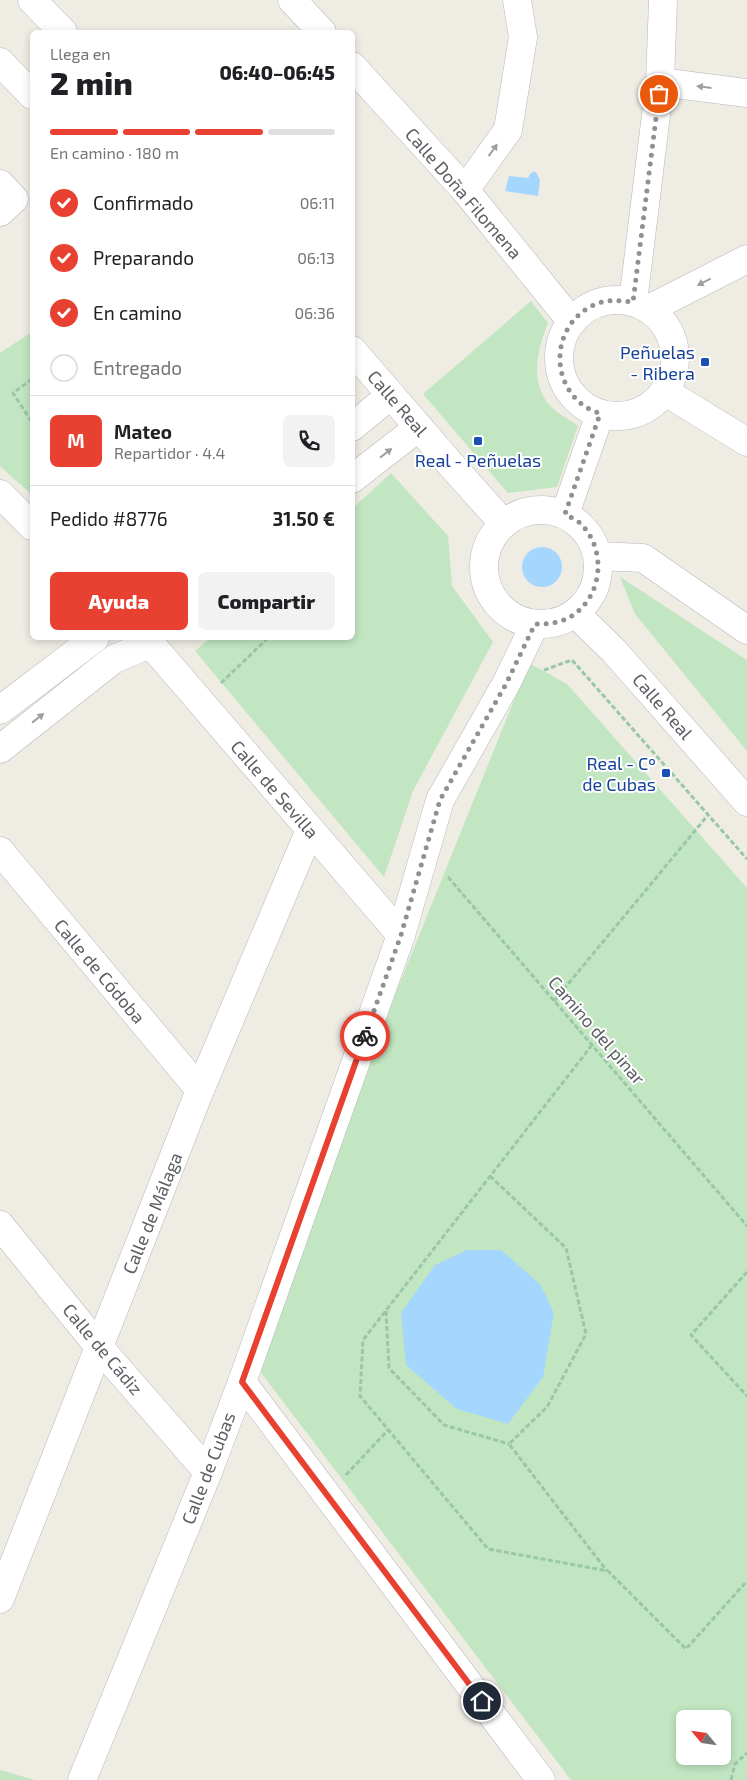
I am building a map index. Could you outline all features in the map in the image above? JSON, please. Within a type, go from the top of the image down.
[{"type":"street","points":[[32,0],[61,30]]},
{"type":"street","points":[[292,0],[320,30]]},
{"type":"street","points":[[465,190],[508,130],[523,37],[517,0]]},
{"type":"street","points":[[641,306],[660,82],[663,0]]},
{"type":"street","points":[[0,62],[30,93]]},
{"type":"street","name":"Calle Doña Filomena","points":[[355,69],[465,190],[572,322]]},
{"type":"street","points":[[660,82],[747,93]]},
{"type":"street","points":[[0,184],[14,199],[0,212]]},
{"type":"street","points":[[641,306],[747,259]]},
{"type":"street","points":[[616,300],[641,306],[663,322],[672,338],[675,356],[672,375],[664,391],[652,404],[636,413],[618,416],[600,414],[583,406],[570,392],[561,375],[559,356],[562,338],[572,322],[584,310],[599,303],[616,300]]},
{"type":"street","name":"Calle Real","points":[[355,353],[503,523]]},
{"type":"street","points":[[664,391],[747,442]]},
{"type":"street","points":[[355,425],[391,395]]},
{"type":"street","points":[[565,514],[600,414]]},
{"type":"street","points":[[355,477],[419,427]]},
{"type":"street","points":[[0,494],[30,524]]},
{"type":"street","points":[[533,510],[553,510],[565,514],[581,524],[592,539],[598,556],[599,572],[595,588],[587,602],[575,613],[556,622],[535,624],[518,620],[504,611],[493,599],[486,584],[484,567],[486,551],[493,536],[503,523],[514,515],[533,510]]},
{"type":"street","points":[[598,556],[643,558],[747,630]]},
{"type":"street","name":"Calle Real","points":[[575,613],[614,651],[747,802]]},
{"type":"street","name":"Calle de Cubas","points":[[82,1780],[208,1472],[242,1382],[401,935],[440,800],[506,684],[535,624]]},
{"type":"street","points":[[0,710],[92,640]]},
{"type":"street","points":[[118,640],[127,646],[136,648],[152,641]]},
{"type":"street","points":[[0,749],[114,659],[152,641]]},
{"type":"street","name":"Calle de Sevilla","points":[[152,641],[201,703],[401,935]]},
{"type":"street","name":"Calle de Málaga","points":[[0,1598],[200,1090],[310,830]]},
{"type":"street","name":"Calle de Códoba","points":[[0,851],[200,1090]]},
{"type":"street","name":"Calle de Cádiz","points":[[0,1225],[99,1347],[208,1472]]},
{"type":"street","points":[[242,1382],[541,1780]]},
{"type":"path","points":[[30,381],[13,394],[30,419]]},
{"type":"path","points":[[201,703],[266,640]]},
{"type":"path","points":[[506,684],[572,660],[747,859]]},
{"type":"path","points":[[554,1001],[708,815]]},
{"type":"path","name":"Camino del pinar","points":[[426,852],[747,1226]]},
{"type":"path","points":[[592,1045],[363,1340],[360,1396],[488,1549],[608,1571]]},
{"type":"path","points":[[490,1176],[566,1248],[586,1334],[547,1407],[510,1444]]},
{"type":"path","points":[[747,1272],[691,1335],[747,1396]]},
{"type":"path","points":[[386,1310],[390,1368],[444,1425],[510,1444],[608,1571],[686,1649],[747,1581]]},
{"type":"path","points":[[327,1495],[388,1430]]},
{"type":"path","points":[[731,1780],[735,1764],[747,1752]]},
{"type":"green space","points":[[531,301],[548,323],[537,363],[537,373],[542,393],[554,409],[578,426],[557,487],[508,493],[423,394]]},
{"type":"green space","points":[[30,333],[30,493],[0,466],[0,353]]},
{"type":"green space","points":[[391,473],[448,536],[452,586],[493,642],[413,791],[384,877],[195,651],[208,640],[355,640],[355,506]]},
{"type":"green space","points":[[620,577],[747,660],[747,751],[635,614]]},
{"type":"green space","points":[[529,663],[567,684],[747,888],[747,1780],[571,1780],[249,1357]]},
{"type":"green space","points":[[0,1770],[35,1780],[0,1780]]},
{"type":"water","points":[[533,172],[536,172],[540,180],[538,196],[505,191],[509,176],[528,178]]},
{"type":"water","points":[[546,547],[553,550],[559,556],[562,567],[561,575],[553,584],[546,587],[538,587],[531,584],[523,575],[522,563],[525,556],[534,548]]},
{"type":"water","points":[[467,1250],[501,1250],[540,1284],[554,1313],[543,1377],[508,1424],[457,1409],[406,1365],[401,1313],[435,1265]]},
{"type":"way so far","points":[[365,1036],[401,935],[440,800],[506,684],[535,624],[549,624],[563,620],[575,613],[587,602],[595,588],[599,572],[598,556],[592,539],[581,524],[565,514],[600,414],[583,406],[570,392],[561,375],[559,356],[562,338],[572,322],[584,310],[599,303],[616,300],[633,302],[659,94]]},
{"type":"place","name":"Peñuelas - Ribera","points":[[705,362]]},
{"type":"place","name":"Real - Peñuelas","points":[[478,441]]},
{"type":"place","name":"Real - Cº de Cubas","points":[[666,773]]},
{"type":"route","points":[[365,1036],[242,1382],[482,1701]]}]
